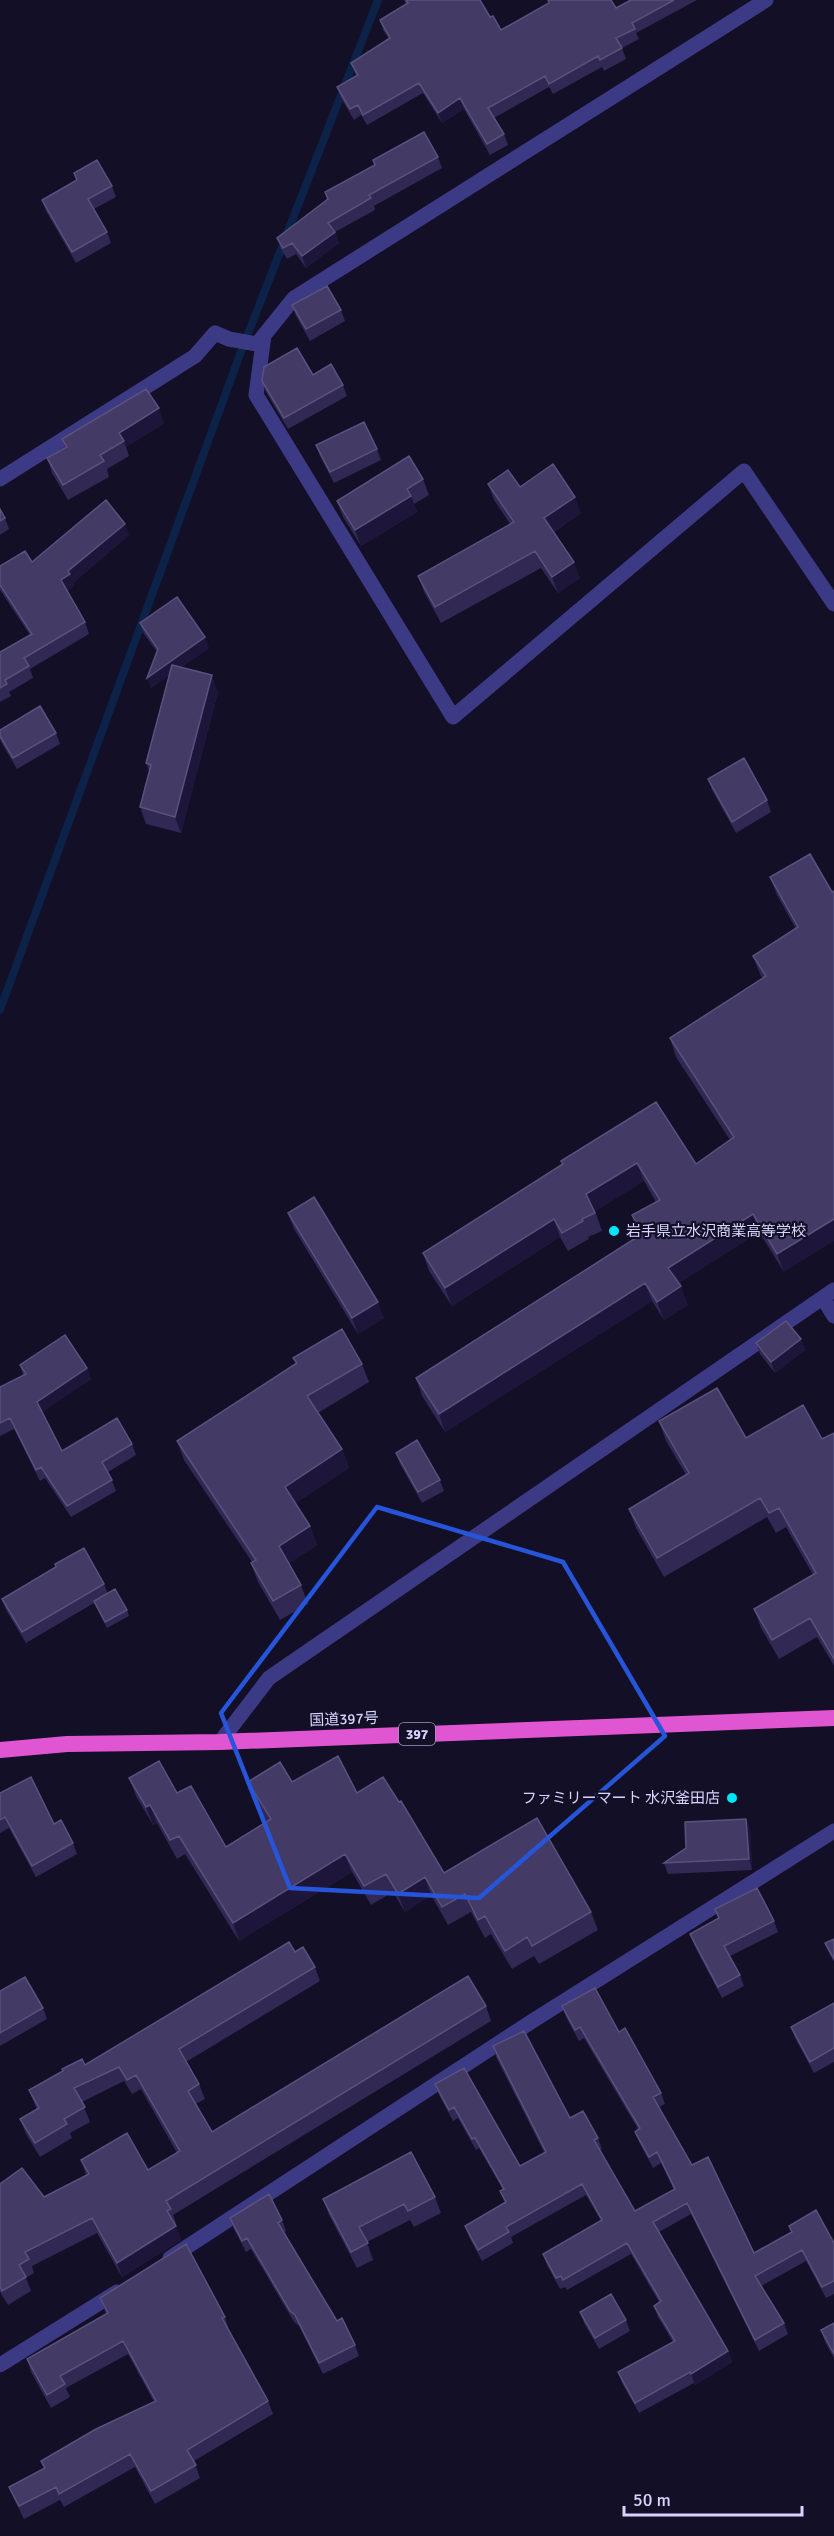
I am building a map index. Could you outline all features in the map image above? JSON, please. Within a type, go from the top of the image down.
[{"type":"highway","name":"国道397号","points":[[0,1750],[66,1744],[220,1742],[834,1718]]},
{"type":"street","points":[[766,0],[294,298],[260,339],[256,395],[453,717],[744,471],[834,604]]},
{"type":"street","points":[[0,479],[195,356],[215,333],[230,339],[260,339]]},
{"type":"street","points":[[220,1742],[269,1678],[829,1294],[834,1316]]},
{"type":"street","points":[[159,2265],[534,2020],[834,1831]]},
{"type":"street","points":[[0,2365],[129,2284]]},
{"type":"highlighted area","points":[[377,1507],[563,1562],[665,1736],[479,1898],[290,1888],[221,1713]]},
{"type":"building","points":[[406,0],[480,0],[501,30],[549,3],[548,0],[611,0],[616,8],[631,0],[674,0],[632,23],[635,29],[616,38],[622,48],[600,60],[598,56],[549,84],[545,76],[488,108],[504,134],[487,144],[460,98],[438,113],[419,83],[363,115],[358,105],[350,109],[337,87],[358,75],[351,63],[390,38],[380,20],[408,3]]},
{"type":"building","points":[[424,132],[438,157],[369,195],[371,198],[328,223],[335,232],[302,256],[292,243],[283,248],[277,238],[328,199],[325,192],[375,165],[373,160]]},
{"type":"building","points":[[97,160],[112,186],[88,199],[107,232],[72,252],[42,200],[77,180],[74,173]]},
{"type":"building","points":[[327,286],[341,310],[306,329],[292,305]]},
{"type":"building","points":[[297,348],[313,375],[331,364],[343,385],[284,418],[262,381],[264,367]]},
{"type":"building","points":[[146,389],[159,408],[119,433],[124,441],[100,455],[104,461],[63,485],[47,458],[67,447],[62,439]]},
{"type":"building","points":[[364,422],[377,449],[330,472],[316,445]]},
{"type":"building","points":[[409,456],[423,479],[407,489],[411,496],[355,530],[337,501]]},
{"type":"building","points":[[553,464],[575,497],[544,518],[574,562],[552,577],[535,551],[435,607],[418,576],[514,522],[488,484],[508,470],[520,487]]},
{"type":"building","points":[[106,500],[125,524],[68,571],[70,574],[61,580],[85,622],[24,658],[29,666],[5,680],[7,684],[0,688],[0,652],[32,634],[0,585],[0,566],[25,551],[32,562]]},
{"type":"building","points":[[0,509],[5,518],[0,521]]},
{"type":"building","points":[[177,597],[205,637],[147,678],[158,649],[140,623]]},
{"type":"building","points":[[172,665],[212,675],[175,817],[140,807],[151,765],[146,763]]},
{"type":"building","points":[[40,706],[56,733],[13,758],[0,736],[0,730]]},
{"type":"building","points":[[744,758],[767,800],[732,822],[708,779]]},
{"type":"building","points":[[810,854],[832,892],[834,891],[834,1219],[777,1254],[753,1214],[668,1268],[681,1286],[657,1302],[645,1283],[439,1414],[416,1378],[642,1234],[632,1215],[660,1200],[637,1163],[586,1194],[595,1213],[582,1219],[583,1221],[562,1233],[554,1219],[445,1288],[423,1253],[563,1164],[561,1161],[656,1102],[696,1164],[734,1137],[670,1038],[766,976],[753,956],[798,927],[770,877]]},
{"type":"building","points":[[314,1197],[378,1302],[352,1318],[288,1213]]},
{"type":"building","points":[[786,1321],[801,1339],[771,1362],[756,1343]]},
{"type":"building","points":[[342,1329],[362,1364],[307,1396],[342,1449],[285,1487],[310,1526],[279,1546],[301,1585],[273,1601],[251,1563],[256,1560],[177,1441],[297,1363],[293,1358]]},
{"type":"building","points":[[65,1335],[87,1368],[37,1402],[62,1451],[117,1418],[132,1444],[102,1462],[112,1480],[67,1506],[41,1467],[36,1470],[10,1418],[0,1423],[0,1387],[26,1374],[20,1365]]},
{"type":"building","points":[[717,1388],[746,1438],[803,1405],[822,1439],[834,1433],[834,1659],[810,1618],[772,1640],[754,1609],[816,1573],[779,1508],[769,1513],[760,1498],[657,1558],[629,1509],[689,1473],[659,1421]]},
{"type":"building","points":[[417,1440],[440,1480],[418,1492],[396,1453]]},
{"type":"building","points":[[84,1548],[104,1584],[22,1632],[2,1599]]},
{"type":"building","points":[[115,1589],[127,1610],[105,1622],[94,1601]]},
{"type":"building","points":[[338,1756],[357,1793],[383,1777],[399,1802],[401,1801],[444,1873],[537,1818],[591,1912],[532,1946],[527,1937],[505,1951],[485,1916],[478,1920],[465,1894],[442,1907],[425,1877],[398,1894],[386,1874],[364,1886],[345,1854],[233,1923],[179,1836],[170,1840],[150,1805],[146,1807],[129,1778],[159,1761],[177,1793],[191,1786],[226,1847],[271,1819],[248,1782],[280,1762],[292,1782]]},
{"type":"building","points":[[31,1777],[54,1824],[61,1820],[73,1843],[32,1866],[5,1817],[0,1820],[0,1793]]},
{"type":"building","points":[[746,1819],[749,1859],[664,1863],[686,1848],[685,1822]]},
{"type":"building","points":[[757,1888],[774,1921],[724,1946],[740,1975],[718,1987],[690,1934],[719,1918],[715,1909]]},
{"type":"building","points":[[834,1939],[834,1959],[825,1943]]},
{"type":"building","points":[[289,1942],[295,1952],[303,1947],[315,1967],[179,2049],[199,2084],[188,2091],[212,2132],[468,1976],[486,2006],[166,2201],[171,2209],[167,2211],[176,2226],[117,2263],[92,2218],[25,2252],[29,2259],[19,2265],[26,2277],[2,2291],[0,2287],[0,2184],[22,2168],[44,2197],[89,2174],[81,2160],[127,2133],[148,2170],[180,2151],[136,2075],[127,2080],[119,2067],[74,2088],[85,2107],[64,2119],[67,2124],[35,2143],[20,2119],[39,2108],[29,2090],[82,2059],[85,2065]]},
{"type":"building","points":[[25,1977],[43,2008],[0,2033],[0,1991]]},
{"type":"building","points":[[595,1988],[619,2032],[625,2028],[661,2093],[653,2097],[692,2165],[708,2157],[754,2253],[792,2232],[789,2226],[816,2210],[834,2243],[834,2281],[822,2287],[802,2250],[755,2276],[784,2323],[755,2340],[687,2203],[653,2222],[728,2351],[691,2374],[690,2372],[635,2403],[618,2372],[675,2341],[654,2306],[661,2301],[627,2243],[563,2280],[561,2276],[556,2278],[543,2254],[602,2220],[582,2184],[506,2227],[509,2232],[478,2250],[465,2226],[506,2202],[500,2191],[504,2189],[475,2138],[472,2139],[454,2107],[449,2110],[435,2084],[464,2068],[520,2166],[546,2152],[493,2046],[524,2031],[570,2118],[583,2111],[598,2138],[594,2140],[635,2211],[675,2189],[657,2152],[649,2157],[635,2132],[640,2128],[580,2027],[575,2030],[562,2006]]},
{"type":"building","points":[[834,2003],[834,2048],[810,2062],[791,2027]]},
{"type":"building","points":[[411,2152],[435,2197],[408,2211],[404,2204],[359,2227],[368,2243],[351,2252],[323,2199]]},
{"type":"building","points":[[269,2194],[282,2220],[278,2223],[337,2321],[342,2318],[355,2345],[319,2363],[295,2315],[290,2311],[247,2238],[242,2241],[230,2218]]},
{"type":"building","points":[[186,2244],[225,2317],[222,2318],[268,2401],[187,2450],[196,2465],[151,2491],[130,2454],[59,2494],[56,2487],[19,2506],[9,2487],[45,2468],[41,2461],[96,2429],[156,2401],[123,2341],[60,2376],[65,2384],[47,2395],[27,2359],[108,2313],[100,2298]]},
{"type":"building","points":[[611,2294],[626,2320],[595,2338],[580,2312]]},
{"type":"building","points":[[834,2323],[834,2354],[821,2330]]},
{"type":"waterway","points":[[0,1010],[239,357],[378,0]]},
{"type":"place","name":"岩手県立水沢商業高等学校","points":[[614,1231]]},
{"type":"place","name":"ファミリーマート 水沢釜田店","points":[[732,1798]]}]
